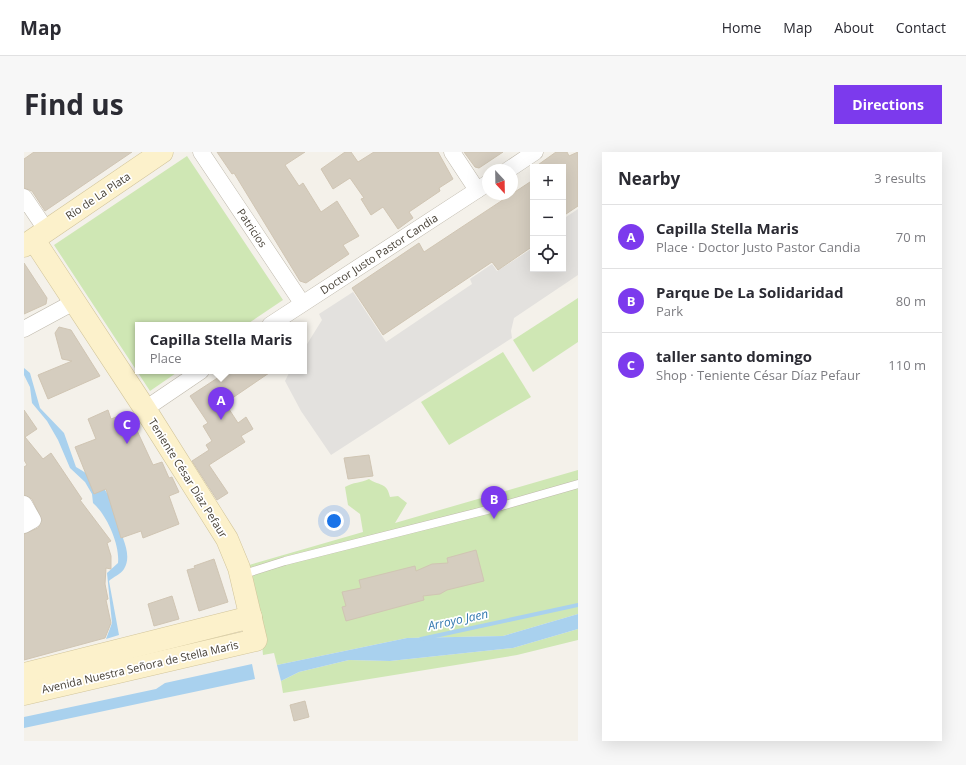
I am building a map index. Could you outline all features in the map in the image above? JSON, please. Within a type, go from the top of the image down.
[{"type":"street","name":"Río de La Plata","points":[[35,239],[162,152]]},
{"type":"street","name":"Patricios","points":[[201,152],[302,303]]},
{"type":"street","points":[[452,152],[482,186]]},
{"type":"street","points":[[517,164],[535,152]]},
{"type":"street","name":"Doctor Justo Pastor Candia","points":[[274,322],[482,188]]},
{"type":"street","name":"Teniente César Díaz Pefaur","points":[[24,197],[35,239],[74,302],[145,408],[227,539],[240,575],[257,645]]},
{"type":"street","points":[[24,329],[74,302]]},
{"type":"street","points":[[145,408],[196,374]]},
{"type":"street","points":[[24,504],[33,520],[24,525]]},
{"type":"street","name":"Avenida Nuestra Señora de Stella Maris","points":[[24,674],[251,617]]},
{"type":"street","name":"Avenida Nuestra Señora de Stella Maris","points":[[24,694],[257,645]]},
{"type":"lane","points":[[240,575],[285,561],[491,509],[578,484]]},
{"type":"green space","points":[[187,156],[283,300],[250,322],[135,322],[135,368],[54,245]]},
{"type":"green space","points":[[578,298],[578,342],[533,372],[513,340]]},
{"type":"green space","points":[[503,352],[531,397],[449,445],[421,402]]},
{"type":"green space","points":[[139,374],[175,374],[150,391]]},
{"type":"green space","points":[[578,470],[578,614],[503,636],[407,638],[277,665],[274,653],[263,655],[261,634],[242,567],[363,532],[360,514],[348,505],[345,487],[369,479],[385,487],[389,492],[390,497],[398,496],[407,503],[395,523]]},
{"type":"green space","points":[[578,629],[578,640],[517,655],[283,693],[281,681],[299,672],[349,660],[390,661],[513,648]]},
{"type":"shaded area","points":[[578,209],[578,275],[514,318],[511,331],[512,338],[331,455],[301,411],[285,381],[288,374],[307,374],[307,344],[322,320],[319,314],[353,292],[386,342],[472,284],[470,279],[492,264],[497,271],[530,250],[530,272],[566,272],[566,217]]},
{"type":"water","points":[[24,368],[30,373],[40,408],[64,433],[76,467],[92,477],[102,486],[112,505],[127,551],[126,563],[123,571],[109,581],[119,635],[106,639],[112,623],[107,573],[118,563],[115,539],[108,523],[93,503],[92,494],[85,482],[70,468],[58,440],[47,421],[32,403],[30,387],[24,375]]},
{"type":"water","points":[[578,614],[578,629],[513,648],[390,661],[349,660],[299,672],[281,681],[277,665],[407,638],[503,636]]},
{"type":"water","points":[[252,664],[255,679],[24,728],[24,717],[156,689],[165,683]]},
{"type":"building","points":[[34,152],[132,152],[45,211],[32,191],[24,188],[24,159]]},
{"type":"building","points":[[217,152],[305,152],[285,165],[299,186],[303,183],[321,212],[337,201],[359,236],[343,245],[349,254],[306,283],[300,281],[234,173],[232,174]]},
{"type":"building","points":[[345,152],[351,152],[358,162],[374,152],[438,152],[453,179],[439,188],[440,191],[409,212],[413,218],[398,229],[383,207],[371,215],[361,199],[364,198],[350,178],[333,189],[321,169]]},
{"type":"building","points":[[464,152],[503,152],[485,164],[482,164],[479,168],[475,167]]},
{"type":"building","points":[[556,152],[567,152],[569,156],[578,152],[578,206],[566,214],[566,164],[539,164]]},
{"type":"building","points":[[530,182],[530,248],[498,270],[492,262],[383,335],[352,288],[419,243],[424,252],[503,200],[518,200],[518,190]]},
{"type":"building","points":[[24,263],[47,298],[46,304],[24,314]]},
{"type":"building","points":[[59,327],[71,330],[100,376],[48,399],[38,375],[72,361],[62,359],[55,333]]},
{"type":"building","points":[[268,374],[225,403],[238,423],[246,417],[253,429],[241,436],[245,442],[209,465],[228,493],[217,500],[192,461],[209,450],[206,445],[212,441],[203,426],[208,423],[190,396],[219,377],[218,375]]},
{"type":"building","points":[[24,410],[37,429],[25,437],[43,459],[51,453],[82,499],[80,500],[111,541],[107,543],[111,556],[111,569],[106,568],[105,584],[108,599],[106,600],[111,623],[105,638],[24,660],[24,534],[38,528],[42,520],[32,499],[24,495],[24,467],[27,465],[24,460]]},
{"type":"building","points":[[108,410],[111,419],[127,413],[133,422],[153,465],[162,462],[169,478],[172,477],[179,492],[169,496],[179,524],[143,538],[141,531],[121,538],[106,489],[94,494],[75,447],[96,439],[88,419]]},
{"type":"building","points":[[369,455],[373,476],[348,479],[344,458]]},
{"type":"building","points":[[476,550],[484,581],[447,590],[440,594],[423,596],[424,600],[346,621],[342,607],[346,606],[342,592],[361,588],[359,580],[415,566],[416,571],[432,564],[448,563],[447,558]]},
{"type":"building","points":[[214,559],[228,602],[199,611],[187,570]]},
{"type":"building","points":[[172,596],[179,619],[154,626],[148,604]]},
{"type":"building","points":[[305,701],[309,717],[294,721],[290,705]]},
{"type":"waterway","name":"Arroyo Jaen","points":[[421,639],[578,605]]},
{"type":"place","name":"Capilla Stella Maris","points":[[221,420]]},
{"type":"place","name":"taller santo domingo","points":[[127,444]]},
{"type":"place","name":"Parque De La Solidaridad","points":[[494,519]]}]
